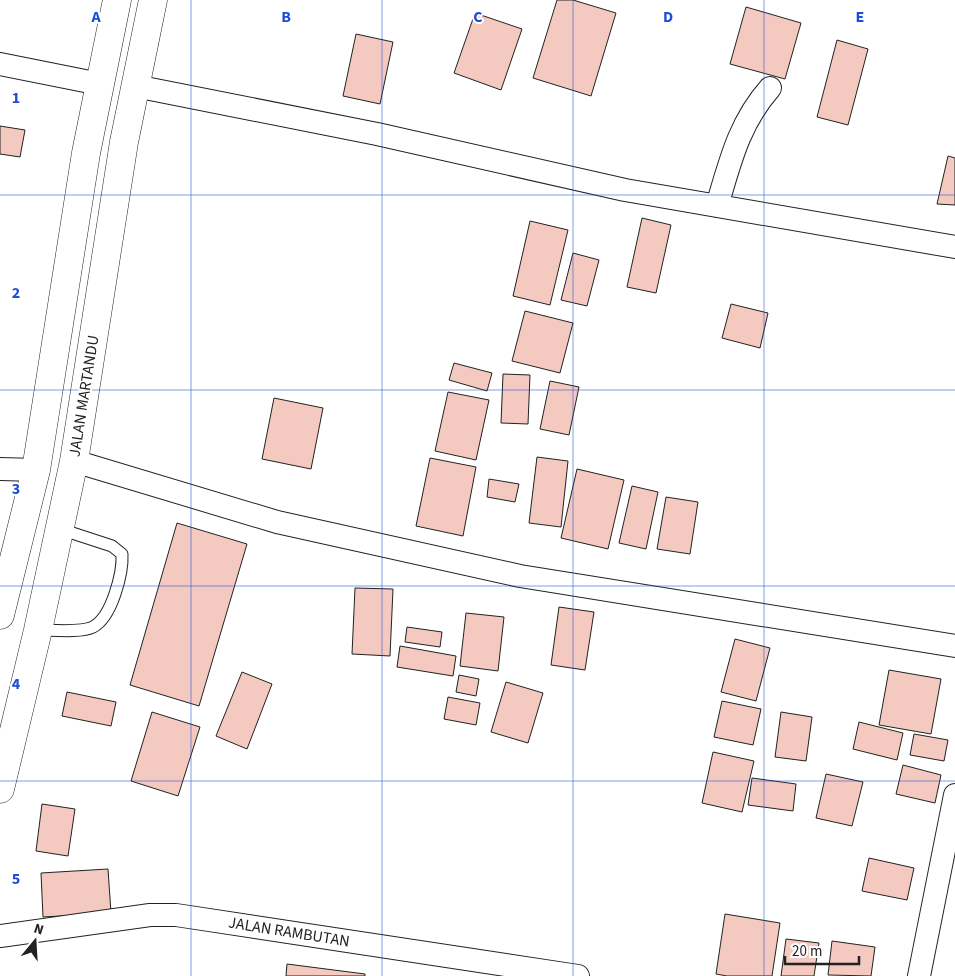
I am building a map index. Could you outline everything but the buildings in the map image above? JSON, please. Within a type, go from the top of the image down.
[{"type":"highway","points":[[0,615],[36,470],[86,153],[117,0]]},
{"type":"highway","name":"JALAN MARTANDU","points":[[0,789],[38,630],[74,461],[124,142],[153,0]]},
{"type":"street","points":[[0,64],[100,84]]},
{"type":"street","points":[[135,86],[377,134],[625,190],[955,247]]},
{"type":"street","points":[[718,206],[737,142],[757,103],[770,88]]},
{"type":"street","points":[[74,461],[277,522],[520,576],[955,646]]},
{"type":"street","points":[[0,469],[36,470]]},
{"type":"street","points":[[919,976],[955,795]]},
{"type":"street","name":"JALAN RAMBUTAN","points":[[0,936],[150,915],[176,914],[573,976]]},
{"type":"lane","points":[[38,630],[86,629],[94,627],[105,614],[119,582],[123,565],[122,554],[112,546],[60,529]]}]
